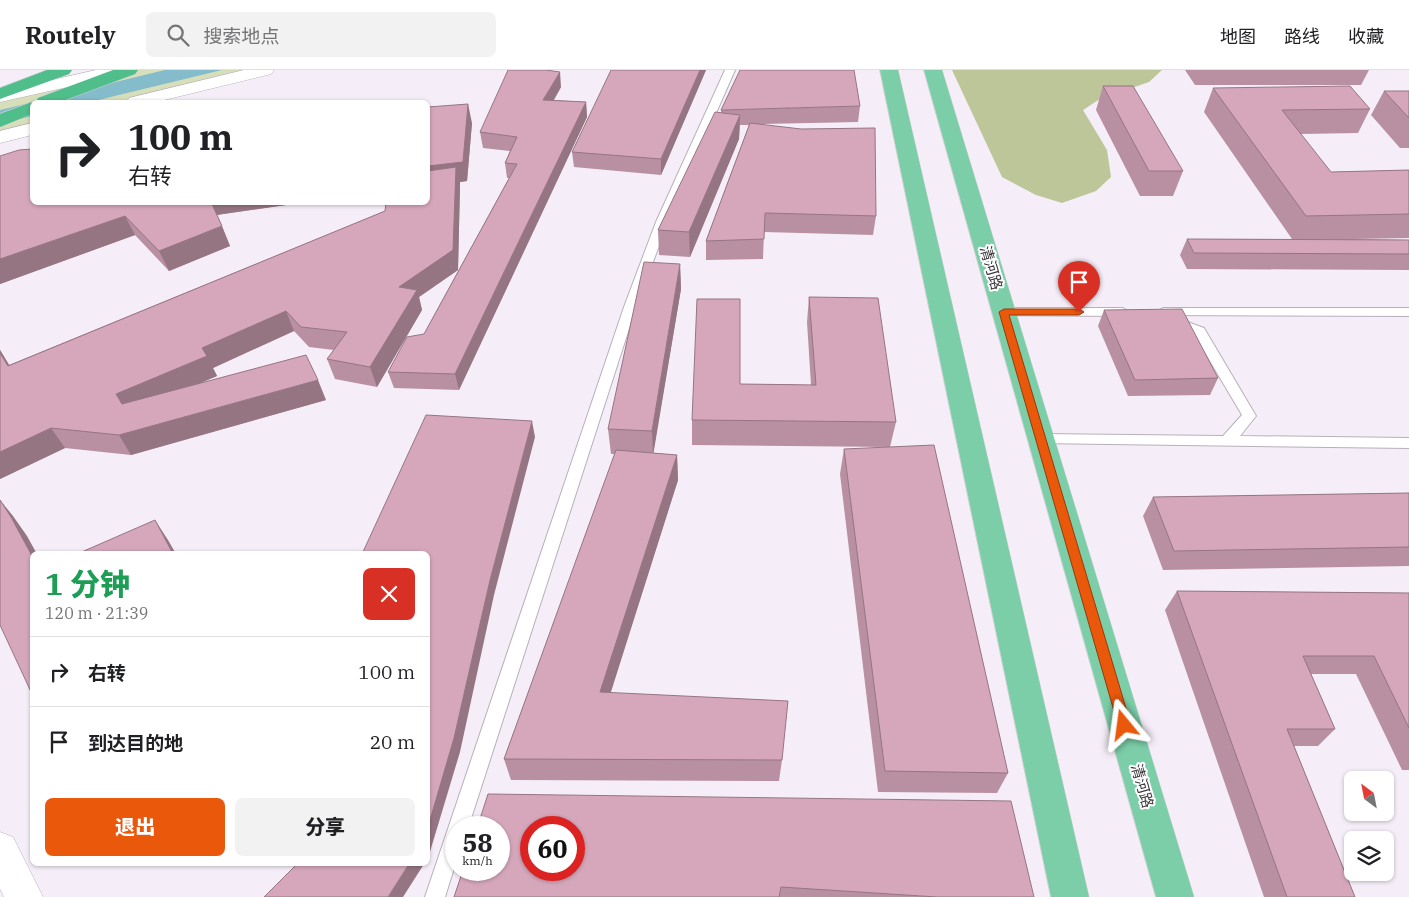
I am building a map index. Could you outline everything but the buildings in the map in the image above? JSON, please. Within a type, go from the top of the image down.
[{"type":"highway","points":[[0,95],[63,70]]},
{"type":"highway","points":[[49,100],[129,70]]},
{"type":"highway","points":[[0,121],[30,109]]},
{"type":"main road","points":[[889,70],[1070,897]]},
{"type":"main road","name":"清河路","points":[[933,70],[1175,897]]},
{"type":"street","points":[[0,95],[120,70]]},
{"type":"street","points":[[144,100],[265,70]]},
{"type":"street","points":[[0,137],[30,129]]},
{"type":"street","points":[[0,850],[24,897]]},
{"type":"lane","points":[[462,816],[630,307],[662,222],[730,70]]},
{"type":"lane","points":[[1004,312],[1409,312]]},
{"type":"lane","points":[[1146,312],[1198,331],[1249,416],[1227,441]]},
{"type":"lane","points":[[1041,439],[1409,443]]},
{"type":"lane","points":[[435,897],[445,866]]},
{"type":"green space","points":[[120,70],[268,70],[147,100],[30,100],[30,130],[0,138],[0,97]]},
{"type":"green space","points":[[952,70],[1162,70],[1149,82],[1100,99],[1083,110],[1107,150],[1111,177],[1096,191],[1062,203],[1036,195],[1002,177]]},
{"type":"water","points":[[165,70],[222,70],[98,100],[41,100]]},
{"type":"water","points":[[30,102],[30,116],[0,124],[0,110]]},
{"type":"route","points":[[1079,312],[1004,312],[1124,725]]}]
